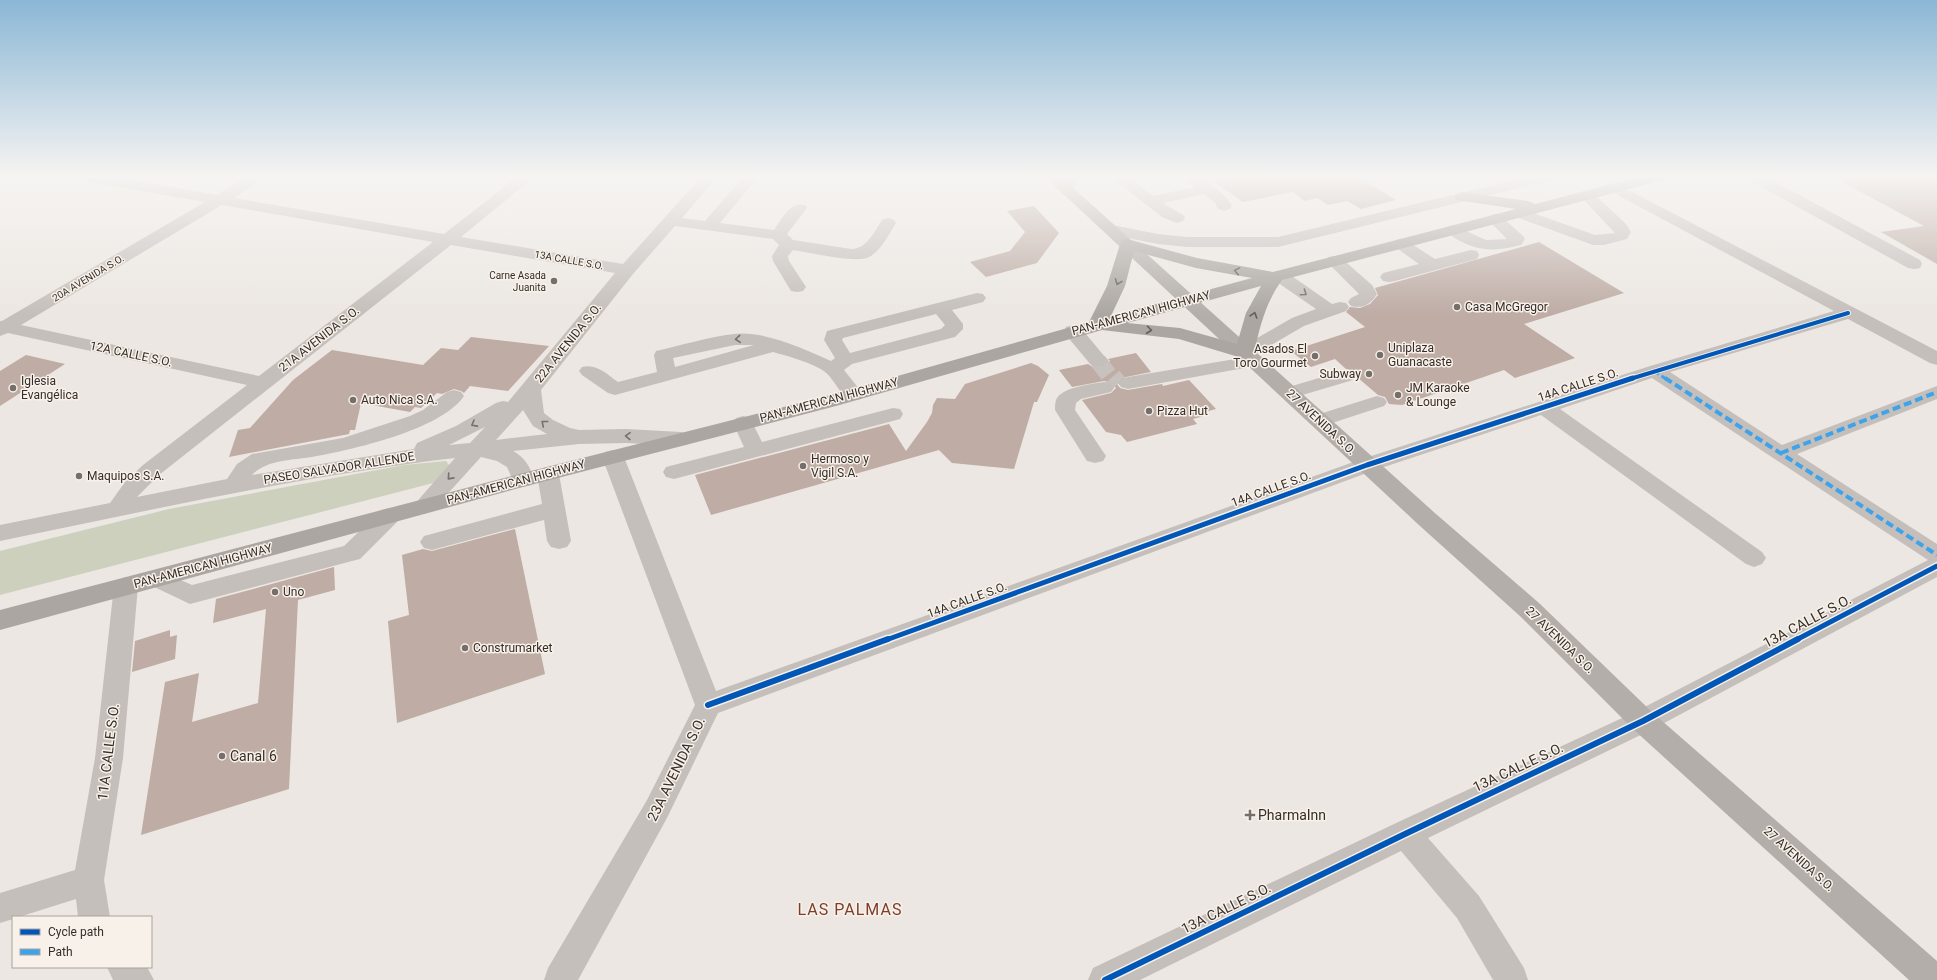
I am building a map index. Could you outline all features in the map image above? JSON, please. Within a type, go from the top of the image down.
[{"type":"highway","name":"PAN-AMERICAN HIGHWAY","points":[[389,516],[854,395],[1096,324],[1481,223]]},
{"type":"highway","points":[[1127,244],[1202,264],[1278,276],[1260,299],[1253,316],[1250,357],[1214,343],[1180,334],[1096,324],[1110,302],[1121,275],[1127,244]]},
{"type":"highway","name":"PAN-AMERICAN HIGHWAY","points":[[0,620],[126,586],[158,579]]},
{"type":"main road","name":"27 AVENIDA S.O.","points":[[1105,223],[1186,300],[1367,465],[1530,610],[1643,721],[1934,980]]},
{"type":"street","name":"20A AVENIDA S.O.","points":[[2,328],[180,223]]},
{"type":"street","name":"13A CALLE S.O.","points":[[353,223],[627,270]]},
{"type":"street","name":"21A AVENIDA S.O.","points":[[118,508],[133,487],[151,470],[469,223]]},
{"type":"street","name":"22A AVENIDA S.O.","points":[[424,506],[531,389],[627,270],[670,223]]},
{"type":"street","points":[[685,223],[709,226],[851,254],[863,254],[870,249],[888,223]]},
{"type":"street","points":[[709,226],[712,223]]},
{"type":"street","points":[[792,223],[783,240],[780,261],[797,288]]},
{"type":"street","points":[[1112,230],[1158,239],[1187,242],[1278,242],[1357,223]]},
{"type":"street","points":[[1453,230],[1479,244],[1488,247],[1496,247],[1516,242],[1517,239],[1514,234],[1500,223]]},
{"type":"street","points":[[1546,223],[1593,240],[1604,240],[1621,236],[1623,232],[1616,223]]},
{"type":"street","points":[[1680,223],[1937,359]]},
{"type":"street","points":[[1838,223],[1914,264]]},
{"type":"street","points":[[1401,244],[1432,265]]},
{"type":"street","points":[[1389,277],[1472,255]]},
{"type":"street","points":[[1334,261],[1366,289],[1368,294],[1365,299],[1357,302]]},
{"type":"street","points":[[1128,383],[1250,357],[1298,322],[1334,309],[1278,276]]},
{"type":"street","points":[[854,395],[839,364],[833,340],[834,335],[977,298]]},
{"type":"street","points":[[589,371],[615,389],[776,345],[803,355],[839,364],[948,333],[954,329],[954,324],[940,308]]},
{"type":"street","name":"14A CALLE S.O.","points":[[708,705],[1367,465],[1654,371],[1848,313]]},
{"type":"street","name":"12A CALLE S.O.","points":[[2,328],[263,383]]},
{"type":"street","points":[[1073,331],[1098,361]]},
{"type":"street","points":[[1654,371],[1937,555]]},
{"type":"street","points":[[1289,393],[1346,376]]},
{"type":"street","points":[[1095,456],[1065,410],[1066,400],[1075,394],[1104,388]]},
{"type":"street","points":[[398,458],[463,431],[531,389],[533,411],[542,422],[555,430],[579,437]]},
{"type":"street","points":[[1780,453],[1937,392]]},
{"type":"street","points":[[235,485],[241,472],[249,464],[260,459],[345,444],[430,416],[454,396]]},
{"type":"street","points":[[1320,421],[1377,402]]},
{"type":"street","points":[[1544,407],[1754,558]]},
{"type":"street","points":[[674,472],[893,414]]},
{"type":"street","points":[[743,423],[756,450]]},
{"type":"street","name":"PASEO SALVADOR ALLENDE","points":[[0,533],[235,485],[336,467],[398,458],[579,437],[626,436],[681,439]]},
{"type":"street","points":[[336,467],[345,444]]},
{"type":"street","points":[[476,449],[508,457],[516,462],[521,470],[523,480]]},
{"type":"street","name":"23A AVENIDA S.O.","points":[[560,980],[657,809],[708,705],[612,457]]},
{"type":"street","points":[[548,474],[559,541]]},
{"type":"street","points":[[432,542],[554,509]]},
{"type":"street","points":[[158,579],[190,596],[352,553],[389,516]]},
{"type":"street","name":"13A CALLE S.O.","points":[[1105,980],[1405,834],[1643,721],[1937,566]]},
{"type":"street","name":"11A CALLE S.O.","points":[[94,916],[89,880],[109,758],[126,586]]},
{"type":"street","points":[[1405,834],[1468,907],[1512,980]]},
{"type":"street","points":[[0,908],[89,880]]},
{"type":"street","points":[[124,968],[137,980]]},
{"type":"green space","points":[[446,461],[452,469],[441,481],[0,595],[0,551],[169,509],[404,465]]},
{"type":"building","points":[[1017,223],[1049,223],[1059,233],[1037,263],[986,277],[970,262],[1010,251],[1025,232]]},
{"type":"building","points":[[1918,223],[1937,223],[1937,264],[1881,232],[1924,226]]},
{"type":"building","points":[[1539,242],[1624,293],[1524,324],[1575,358],[1515,378],[1504,370],[1402,405],[1389,404],[1385,397],[1378,395],[1357,377],[1354,371],[1346,369],[1335,359],[1311,367],[1291,351],[1365,327],[1346,312],[1350,307],[1360,308],[1370,304],[1378,295],[1375,288]]},
{"type":"building","name":"Auto Nica S.A.","points":[[471,337],[549,346],[508,391],[470,386],[464,393],[454,389],[442,394],[437,393],[421,408],[415,407],[410,412],[361,403],[355,430],[350,430],[349,434],[229,457],[238,430],[250,428],[293,380],[332,350],[423,365],[441,348],[458,350]]},
{"type":"building","name":"Pizza Hut","points":[[1136,353],[1151,372],[1121,378],[1116,383],[1120,388],[1128,390],[1162,384],[1163,386],[1189,380],[1216,409],[1201,413],[1204,416],[1193,419],[1197,424],[1127,442],[1121,435],[1106,432],[1082,400],[1111,393],[1116,388],[1112,383],[1104,381],[1072,387],[1059,370],[1088,364],[1098,368],[1106,366],[1110,361],[1108,359]]},
{"type":"building","name":"Iglesia Evangélica","points":[[26,355],[65,364],[0,406],[0,371]]},
{"type":"building","points":[[1031,363],[1038,366],[1049,375],[1037,402],[1034,402],[1014,469],[952,463],[939,450],[711,515],[695,475],[889,424],[906,451],[927,422],[937,398],[955,399],[965,384]]},
{"type":"building","name":"Construmarket","points":[[515,529],[545,674],[397,723],[388,621],[409,615],[402,555],[423,549],[432,551]]},
{"type":"building","name":"Canal 6","points":[[334,567],[335,590],[298,600],[289,789],[141,835],[165,682],[199,673],[192,722],[258,703],[266,609],[213,623],[216,599]]},
{"type":"building","points":[[170,630],[170,637],[177,635],[175,659],[132,672],[135,641]]},
{"type":"tunnel","points":[[1098,361],[1112,379]]},
{"type":"tunnel","points":[[1111,378],[1117,385]]},
{"type":"marked path","points":[[1654,371],[1937,555]]},
{"type":"marked path","points":[[1781,453],[1937,392]]},
{"type":"cycle path","points":[[708,705],[1367,465],[1654,371],[1848,313]]},
{"type":"cycle path","points":[[1105,980],[1405,834],[1643,721],[1937,566]]},
{"type":"place","name":"Carne Asada Juanita","points":[[554,281]]},
{"type":"place","name":"Casa McGregor","points":[[1457,307]]},
{"type":"place","name":"Uniplaza Guanacaste","points":[[1380,355]]},
{"type":"place","name":"Asados El Toro Gourmet","points":[[1315,356]]},
{"type":"place","name":"Subway","points":[[1369,374]]},
{"type":"place","name":"Iglesia Evangélica","points":[[13,388]]},
{"type":"place","name":"JM Karaoke & Lounge","points":[[1398,395]]},
{"type":"place","name":"Auto Nica S.A.","points":[[353,400]]},
{"type":"place","name":"Pizza Hut","points":[[1149,411]]},
{"type":"place","name":"Hermoso y Vigil S.A.","points":[[803,466]]},
{"type":"place","name":"Maquipos S.A.","points":[[79,476]]},
{"type":"place","name":"Uno","points":[[275,592]]},
{"type":"place","name":"Construmarket","points":[[465,648]]},
{"type":"place","name":"Canal 6","points":[[222,756]]},
{"type":"place","name":"PharmaInn","points":[[1250,815]]},
{"type":"district","name":"LAS PALMAS","points":[[850,909]]}]
